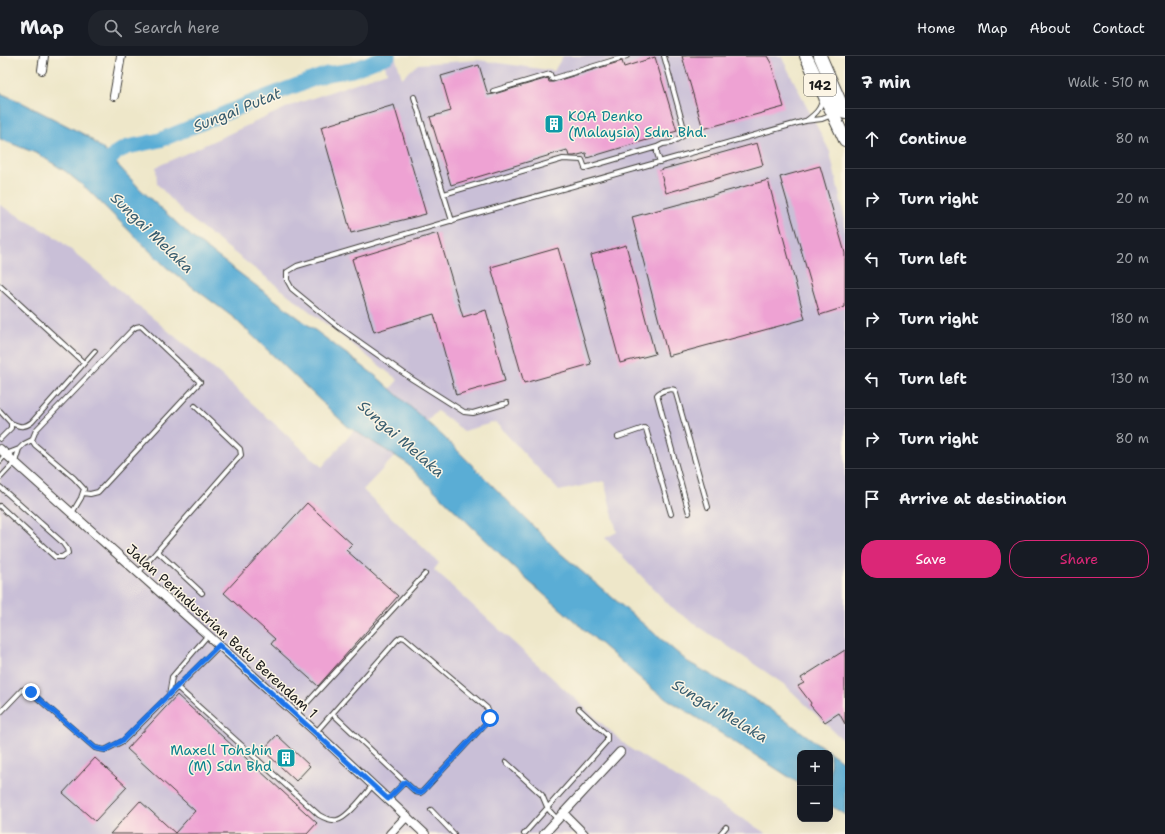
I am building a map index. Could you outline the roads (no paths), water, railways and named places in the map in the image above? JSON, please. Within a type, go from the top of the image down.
[{"type":"main road","name":"142","points":[[806,56],[822,89],[841,112]]},
{"type":"main road","name":"142","points":[[820,56],[841,112],[845,140]]},
{"type":"street","points":[[42,70],[44,56]]},
{"type":"street","points":[[114,96],[121,56]]},
{"type":"street","name":"Jalan Perindustrian Batu Berendam 1","points":[[3,451],[316,732],[425,834]]},
{"type":"street","points":[[544,834],[620,752]]},
{"type":"street","points":[[390,834],[407,816]]},
{"type":"street","points":[[561,816],[584,834]]},
{"type":"lane","points":[[493,91],[550,74],[552,79],[627,56]]},
{"type":"lane","points":[[444,194],[563,159],[582,160],[585,168],[663,144],[671,143],[683,136],[685,132],[664,56]]},
{"type":"lane","points":[[806,121],[820,108],[822,101],[822,89]]},
{"type":"lane","points":[[414,97],[452,221]]},
{"type":"lane","points":[[507,403],[473,413],[464,412],[424,387],[337,326],[292,290],[287,280],[287,272],[297,266],[452,221],[806,121],[822,119],[841,112]]},
{"type":"lane","points":[[657,147],[660,162]]},
{"type":"lane","points":[[0,286],[84,363]]},
{"type":"lane","points":[[0,478],[15,462],[19,449],[24,444],[32,440],[36,430],[87,375],[136,327],[141,326],[199,380],[198,385],[98,492],[90,494],[83,493]]},
{"type":"lane","points":[[0,411],[11,423],[21,427],[27,426],[95,351]]},
{"type":"lane","points":[[689,513],[657,395],[658,393],[672,389],[675,390],[708,507]]},
{"type":"lane","points":[[138,573],[241,455],[240,450],[195,406]]},
{"type":"lane","points":[[0,440],[11,428],[11,423]]},
{"type":"lane","points":[[618,437],[644,428],[646,429],[671,514]]},
{"type":"lane","points":[[32,440],[35,445],[74,478],[84,489],[81,498],[72,513]]},
{"type":"lane","points":[[0,461],[3,451],[19,449]]},
{"type":"lane","points":[[0,487],[62,542],[68,553],[62,557],[55,557],[0,506]]},
{"type":"lane","points":[[157,550],[202,593]]},
{"type":"lane","points":[[296,715],[426,574]]},
{"type":"lane","points":[[169,697],[172,677],[208,635]]},
{"type":"lane","points":[[316,732],[401,637],[406,638],[487,708],[490,713],[490,718],[420,793],[416,792],[333,714]]},
{"type":"lane","points":[[0,713],[22,690],[27,689],[95,748],[105,750],[123,740],[169,697],[219,645]]},
{"type":"lane","points":[[178,688],[324,818],[337,820],[344,817],[373,785]]},
{"type":"lane","points":[[524,834],[607,742],[607,735],[579,709]]},
{"type":"lane","points":[[506,762],[542,795],[548,809],[561,816]]},
{"type":"lane","points":[[388,799],[405,782]]},
{"type":"lane","points":[[431,810],[454,834]]},
{"type":"lane","points":[[720,834],[726,827]]},
{"type":"water","name":"Sungai Melaka","points":[[0,93],[19,101],[87,136],[105,151],[140,189],[193,238],[377,377],[446,439],[560,553],[688,662],[761,703],[827,750],[797,750],[797,782],[655,691],[525,578],[405,462],[347,426],[234,318],[166,267],[86,188],[65,171],[38,154],[0,139]]},
{"type":"water","points":[[833,754],[845,763],[845,815],[833,807]]},
{"type":"waterway","name":"Sungai Putat","points":[[98,173],[117,152],[128,147],[160,140],[260,99],[327,74],[352,70],[388,56]]},
{"type":"place","name":"KOA Denko (Malaysia) Sdn. Bhd.","points":[[554,124]]},
{"type":"place","name":"Maxell Tohshin (M) Sdn Bhd","points":[[286,758]]}]
